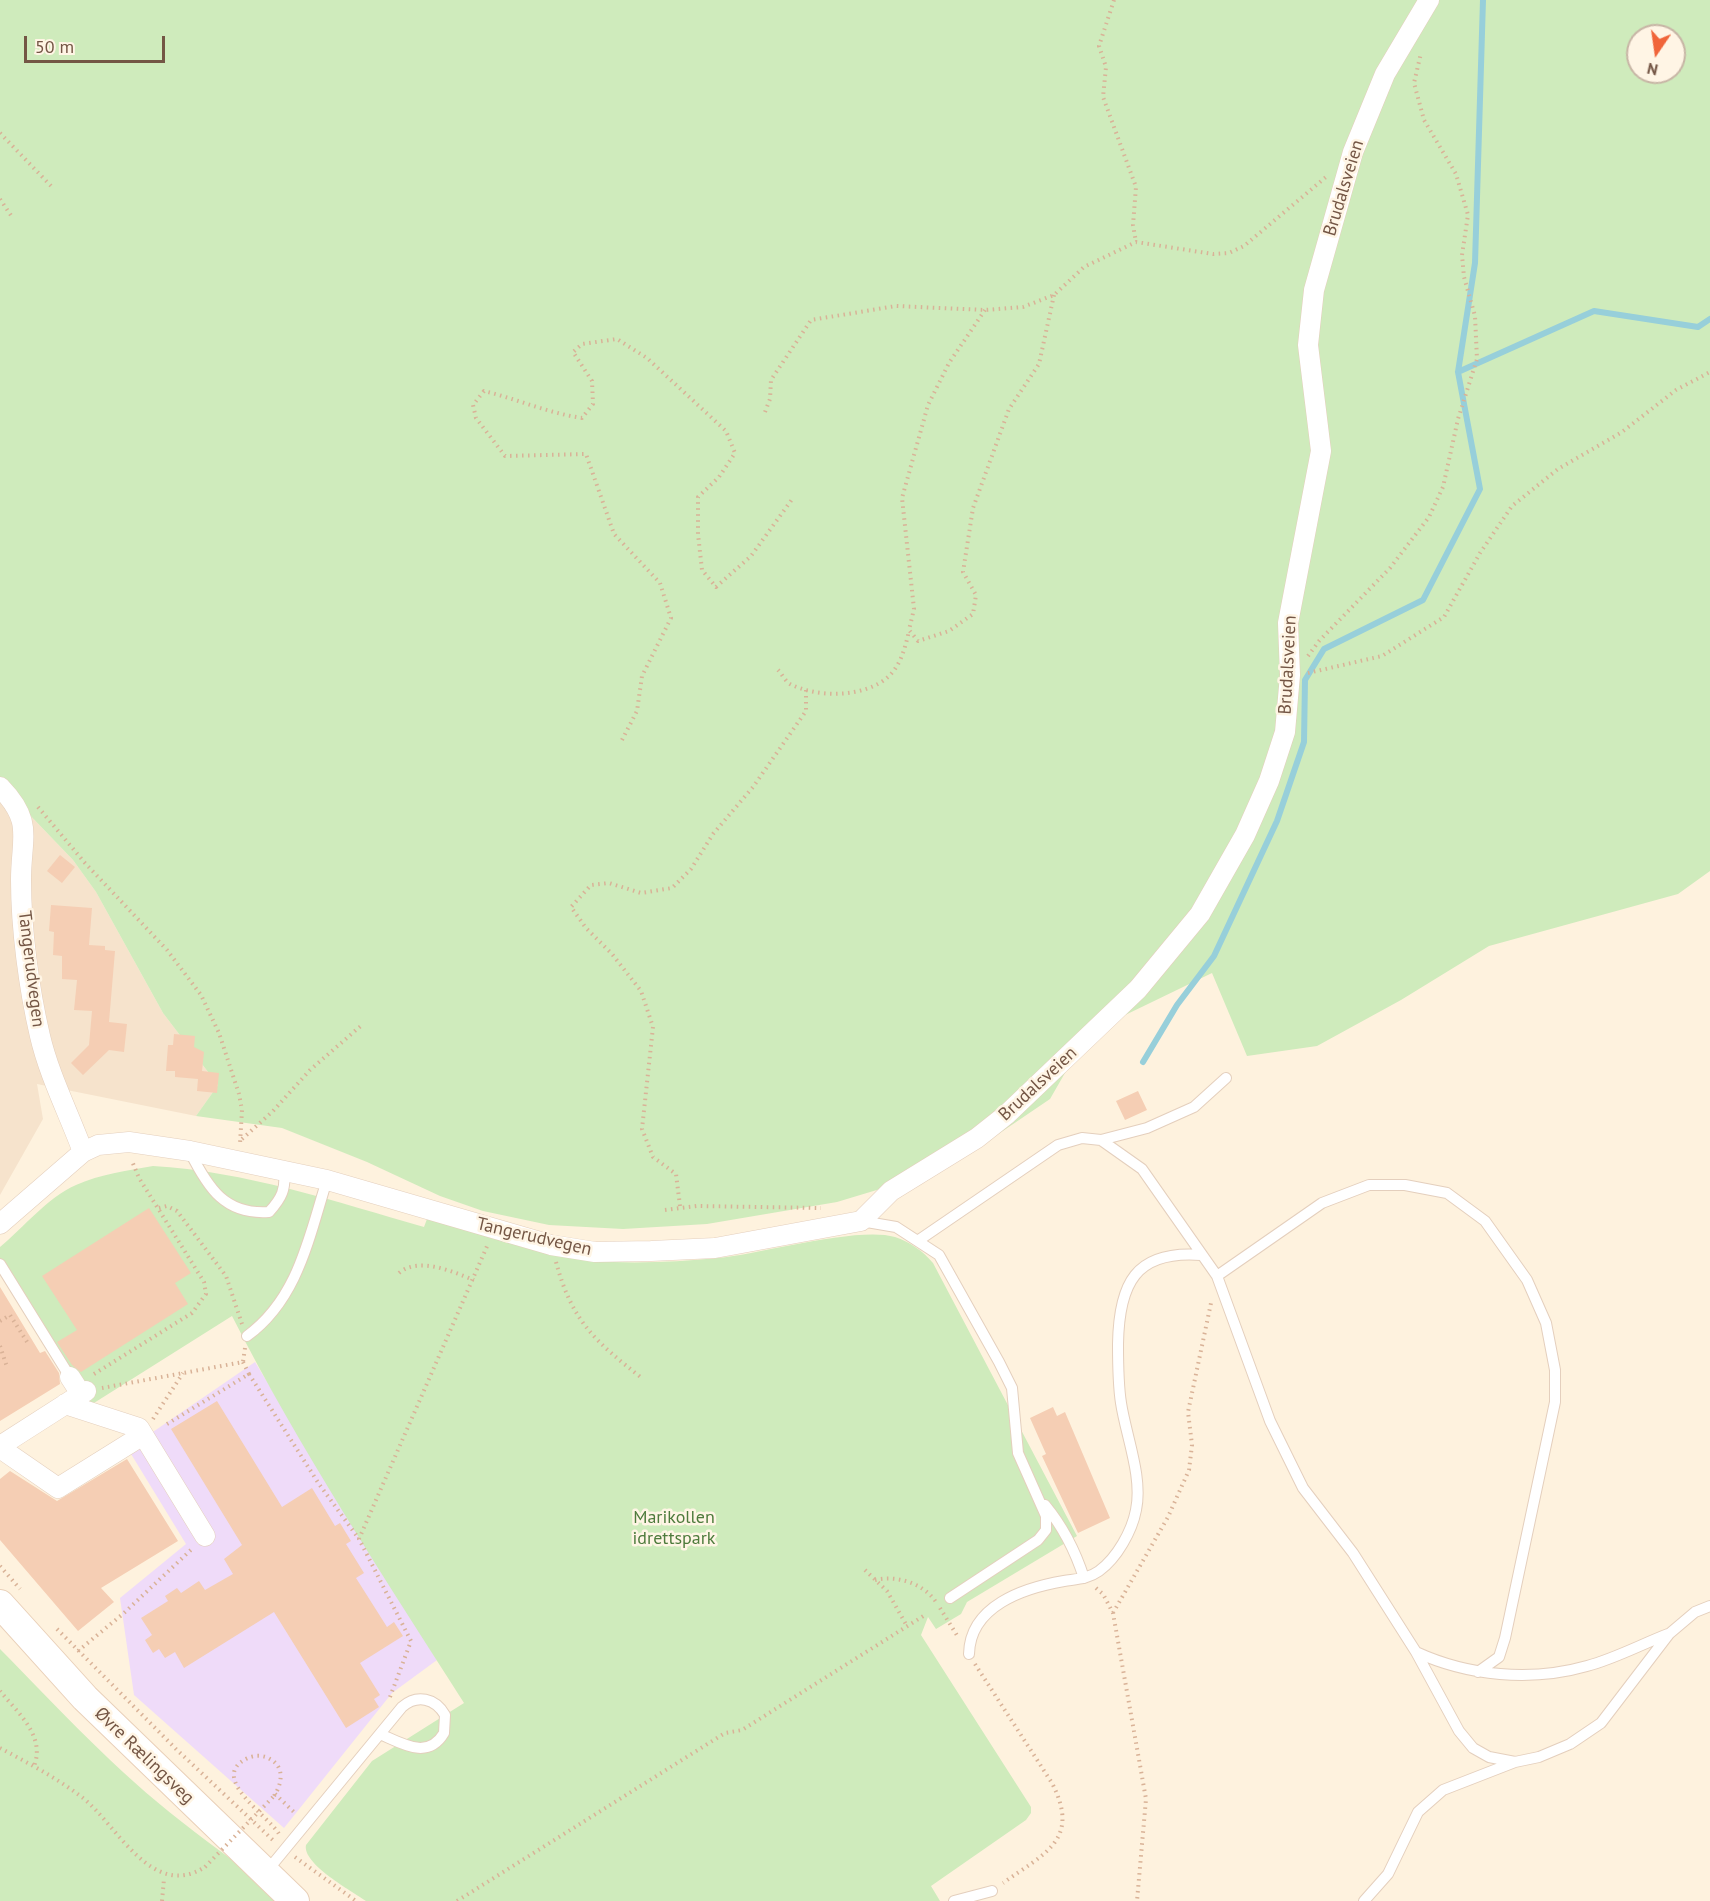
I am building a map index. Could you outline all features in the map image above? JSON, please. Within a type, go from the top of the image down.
[{"type":"main road","name":"Øvre Rælingsveg","points":[[0,1604],[85,1698],[296,1901]]},
{"type":"street","name":"Brudalsveien","points":[[861,1221],[891,1191],[977,1138],[1006,1115],[1138,989],[1200,915],[1245,835],[1269,781],[1285,732],[1290,675],[1288,623],[1321,451],[1308,345],[1313,301],[1353,152],[1385,74],[1425,7]]},
{"type":"street","name":"Tangerudvegen","points":[[0,787],[16,804],[23,821],[24,849],[21,880],[27,950],[40,1036],[83,1152]]},
{"type":"street","name":"Tangerudvegen","points":[[0,1224],[83,1152],[99,1144],[129,1142],[190,1151],[327,1180],[494,1230],[551,1245],[595,1252],[715,1248],[861,1221]]},
{"type":"street","points":[[143,1435],[57,1488],[0,1447],[75,1390],[139,1428],[205,1536]]},
{"type":"lane","points":[[920,1240],[1058,1145],[1082,1138],[1101,1140],[1174,1118],[1194,1107],[1226,1078]]},
{"type":"lane","points":[[1101,1140],[1142,1169],[1217,1276],[1270,1420],[1303,1488],[1353,1553],[1416,1652],[1459,1731],[1473,1748],[1489,1757],[1515,1762]]},
{"type":"lane","points":[[190,1151],[203,1175],[220,1196],[234,1208],[250,1214],[269,1212],[279,1201],[286,1187],[284,1170]]},
{"type":"lane","points":[[248,1336],[272,1316],[290,1290],[327,1180]]},
{"type":"lane","points":[[1217,1276],[1322,1203],[1369,1185],[1405,1185],[1447,1193],[1485,1221],[1527,1280],[1546,1323],[1552,1347],[1555,1402],[1505,1638],[1499,1657],[1478,1672]]},
{"type":"lane","points":[[861,1221],[897,1227],[920,1240],[939,1255],[1007,1375],[1014,1399],[1015,1439],[1018,1454],[1047,1516],[1047,1524],[1041,1536],[950,1598]]},
{"type":"lane","points":[[969,1654],[969,1640],[982,1615],[1005,1600],[1036,1587],[1084,1578],[1099,1571],[1128,1535],[1138,1502],[1120,1401],[1119,1314],[1125,1289],[1139,1269],[1160,1256],[1178,1253],[1201,1255]]},
{"type":"lane","points":[[0,1264],[75,1390]]},
{"type":"lane","points":[[1037,1495],[1061,1524],[1074,1548],[1084,1578]]},
{"type":"lane","points":[[1364,1901],[1388,1874],[1418,1812],[1443,1790],[1515,1762],[1539,1757],[1570,1744],[1602,1723],[1669,1634],[1695,1612],[1710,1606]]},
{"type":"lane","points":[[1416,1652],[1442,1664],[1478,1672],[1537,1675],[1587,1666],[1669,1634]]},
{"type":"lane","points":[[266,1872],[402,1707],[416,1699],[433,1702],[445,1715],[444,1733],[440,1741],[424,1749],[409,1746],[380,1734]]},
{"type":"lane","points":[[954,1901],[992,1891]]},
{"type":"path","points":[[1114,0],[1099,46],[1106,67],[1103,97],[1136,187],[1136,242]]},
{"type":"path","points":[[1290,675],[1390,568],[1429,516],[1443,487],[1458,419],[1477,358],[1475,316],[1464,278],[1462,255],[1468,216],[1456,174],[1424,120],[1414,83],[1423,44],[1425,7]]},
{"type":"path","points":[[0,132],[52,187]]},
{"type":"path","points":[[765,412],[770,399],[771,380],[811,320],[896,306],[985,310],[1023,307],[1054,295],[1084,267],[1136,242],[1213,254],[1229,253],[1244,246],[1298,204],[1353,152]]},
{"type":"path","points":[[0,199],[12,218]]},
{"type":"path","points":[[909,630],[918,641],[949,632],[973,614],[976,595],[963,572],[973,508],[1009,409],[1039,364],[1046,343],[1054,295]]},
{"type":"path","points":[[778,670],[788,683],[806,689],[846,693],[875,686],[890,676],[904,655],[914,609],[911,562],[902,498],[928,405],[949,363],[985,310]]},
{"type":"path","points":[[622,740],[637,711],[642,676],[671,618],[660,583],[614,534],[586,454],[506,456],[476,418],[473,405],[484,391],[521,399],[555,414],[582,418],[593,404],[592,381],[573,352],[582,344],[616,339],[647,358],[726,431],[735,453],[719,477],[698,497],[698,534],[702,570],[716,587],[751,556],[793,498]]},
{"type":"path","points":[[1316,672],[1382,656],[1444,617],[1480,553],[1512,506],[1558,469],[1622,432],[1676,390],[1710,372]]},
{"type":"path","points":[[680,1206],[676,1173],[653,1157],[642,1128],[653,1027],[641,991],[612,954],[586,928],[571,907],[591,885],[609,883],[641,893],[672,888],[691,869],[713,834],[753,788],[806,711],[806,689]]},
{"type":"path","points":[[35,803],[85,863],[167,950],[201,995],[219,1033],[240,1094],[241,1139],[236,1160]]},
{"type":"path","points":[[241,1139],[273,1111],[310,1070],[363,1024]]},
{"type":"path","points":[[75,1390],[192,1312],[206,1294],[204,1282],[132,1165],[129,1142]]},
{"type":"path","points":[[159,1208],[167,1206],[177,1211],[226,1276],[248,1336],[243,1362],[249,1374],[319,1484],[359,1539],[411,1641],[390,1697]]},
{"type":"path","points":[[665,1210],[680,1206],[823,1208]]},
{"type":"path","points":[[359,1539],[494,1230]]},
{"type":"path","points":[[551,1245],[559,1276],[592,1337],[643,1379]]},
{"type":"path","points":[[399,1273],[404,1268],[433,1267],[474,1280]]},
{"type":"path","points":[[1113,1613],[1168,1516],[1189,1470],[1192,1445],[1188,1412],[1217,1276]]},
{"type":"path","points":[[0,1321],[10,1315],[29,1345]]},
{"type":"path","points":[[0,1346],[7,1367]]},
{"type":"path","points":[[75,1390],[243,1362]]},
{"type":"path","points":[[143,1435],[183,1373]]},
{"type":"path","points":[[167,1424],[249,1374]]},
{"type":"path","points":[[78,1651],[124,1613],[205,1536]]},
{"type":"path","points":[[0,1566],[28,1598]]},
{"type":"path","points":[[866,1570],[886,1591],[907,1626]]},
{"type":"path","points":[[1084,1578],[1103,1594],[1113,1613],[1146,1799],[1137,1901]]},
{"type":"path","points":[[875,1580],[897,1579],[927,1592],[1052,1783],[1062,1802],[1065,1820],[1050,1849],[992,1891]]},
{"type":"path","points":[[457,1901],[725,1733],[742,1730],[925,1615]]},
{"type":"path","points":[[0,1748],[34,1766],[83,1798],[144,1867],[164,1879],[185,1879],[205,1867],[275,1794],[281,1783],[280,1770],[270,1759],[256,1756],[243,1761],[235,1773],[236,1787],[245,1798],[276,1828],[280,1835],[277,1843],[192,1764],[49,1621]]},
{"type":"path","points":[[0,1691],[32,1731],[36,1746],[34,1766]]},
{"type":"path","points":[[275,1794],[293,1811]]},
{"type":"path","points":[[284,1849],[356,1901]]},
{"type":"path","points":[[162,1901],[164,1879]]},
{"type":"shaded area","points":[[0,784],[73,860],[96,892],[163,1013],[218,1085],[196,1116],[37,1084],[43,1119],[0,1195]]},
{"type":"shaded area","points":[[255,1362],[437,1660],[392,1693],[284,1828],[134,1695],[120,1598],[186,1544],[128,1449]]},
{"type":"green space","points":[[0,0],[1710,0],[1710,871],[1678,894],[1489,946],[1401,1000],[1317,1046],[1247,1056],[1212,973],[1088,1033],[1050,1099],[966,1156],[890,1186],[837,1202],[707,1224],[623,1229],[549,1225],[483,1211],[440,1196],[367,1162],[282,1128],[196,1116],[218,1085],[163,1013],[96,892],[73,860],[0,784]]},
{"type":"green space","name":"Marikollen idrettspark","points":[[153,1166],[222,1174],[256,1181],[424,1227],[427,1219],[593,1261],[655,1262],[718,1258],[858,1235],[895,1237],[921,1251],[933,1263],[1077,1536],[967,1602],[961,1614],[936,1629],[928,1617],[921,1635],[1031,1807],[1031,1813],[1026,1820],[931,1886],[940,1901],[366,1901],[329,1876],[312,1860],[306,1845],[372,1761],[464,1703],[314,1464],[232,1316],[86,1408],[0,1274],[0,1247],[55,1197],[76,1185],[95,1178]]},
{"type":"green space","points":[[0,1649],[134,1782],[283,1901],[0,1901]]},
{"type":"building","points":[[60,855],[75,867],[62,883],[47,871]]},
{"type":"building","points":[[51,905],[92,908],[89,945],[105,946],[105,950],[115,951],[109,1022],[127,1024],[124,1052],[109,1050],[83,1075],[71,1063],[89,1045],[92,1011],[74,1010],[77,980],[62,979],[62,956],[53,955],[54,932],[49,931]]},
{"type":"building","points":[[174,1034],[195,1036],[194,1047],[204,1052],[202,1071],[219,1073],[217,1093],[197,1091],[198,1079],[175,1077],[175,1071],[166,1071],[168,1045],[173,1045]]},
{"type":"building","points":[[1138,1091],[1147,1110],[1125,1120],[1116,1101]]},
{"type":"building","points":[[149,1208],[191,1273],[175,1283],[188,1304],[81,1372],[72,1365],[57,1342],[77,1330],[42,1276]]},
{"type":"building","points":[[0,1287],[40,1353],[45,1351],[59,1373],[60,1384],[0,1421]]},
{"type":"building","points":[[217,1401],[282,1507],[312,1488],[335,1526],[340,1523],[351,1541],[346,1544],[364,1573],[356,1578],[387,1627],[394,1622],[403,1636],[360,1663],[380,1695],[374,1699],[379,1707],[346,1728],[274,1612],[184,1668],[175,1652],[165,1658],[159,1649],[153,1653],[145,1640],[152,1635],[141,1618],[168,1601],[165,1596],[177,1588],[181,1593],[199,1581],[205,1590],[233,1574],[224,1559],[242,1545],[171,1429]]},
{"type":"building","points":[[1053,1407],[1057,1416],[1065,1412],[1110,1518],[1078,1533],[1042,1456],[1046,1454],[1030,1418]]},
{"type":"building","points":[[127,1459],[178,1541],[101,1588],[114,1602],[78,1631],[0,1540],[0,1479],[10,1471],[57,1501]]},
{"type":"waterway","points":[[1143,1062],[1177,1005],[1214,956],[1277,821],[1304,742],[1305,680],[1324,649],[1423,600],[1480,489],[1458,372],[1475,263],[1483,0]]},
{"type":"waterway","points":[[1458,372],[1594,311],[1698,327],[1710,319]]}]
